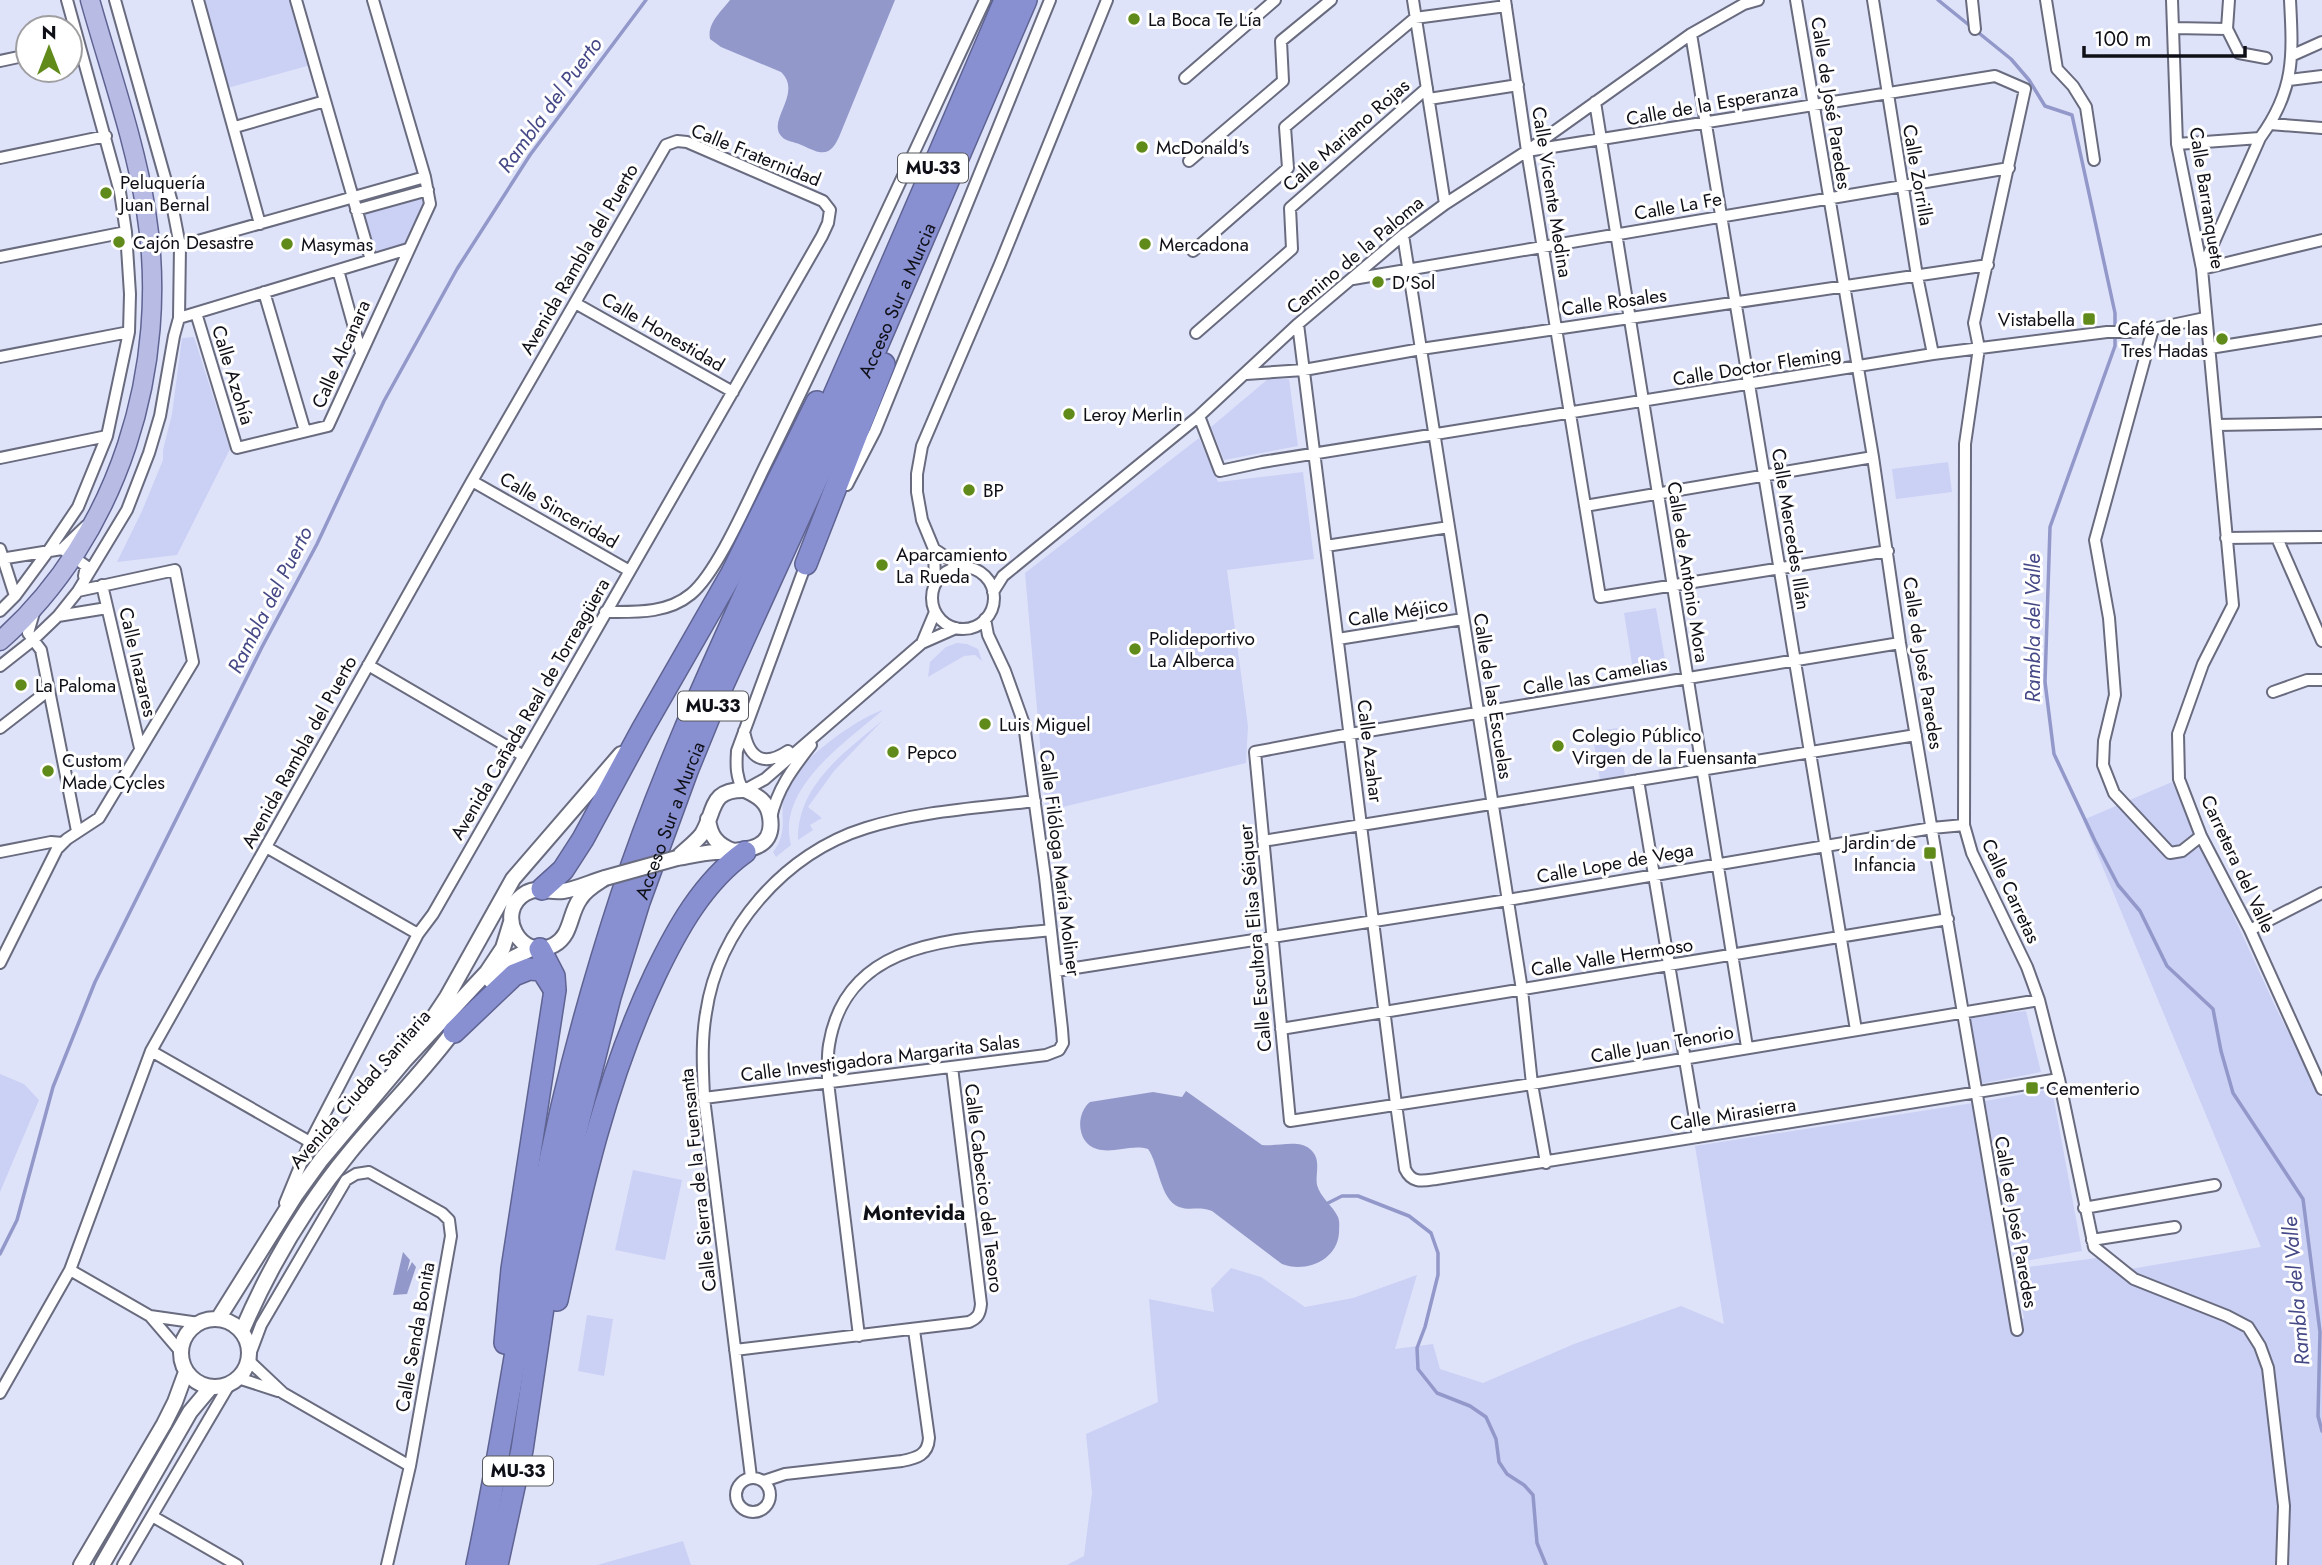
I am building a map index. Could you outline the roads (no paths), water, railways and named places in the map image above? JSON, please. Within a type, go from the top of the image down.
[{"type":"highway","name":"Acceso Sur a Murcia","points":[[477,1565],[558,1126],[585,1017],[643,833],[699,692],[860,335],[1005,0]]},
{"type":"highway","name":"Acceso Sur a Murcia","points":[[497,1565],[509,1514],[534,1376],[549,1268],[576,1131],[617,973],[661,839],[716,700],[869,365],[1026,0]]},
{"type":"highway","points":[[806,564],[996,72]]},
{"type":"highway","points":[[548,890],[583,839],[732,573],[846,343],[860,335]]},
{"type":"highway","points":[[534,1376],[552,1321],[580,1195],[604,1106],[641,1004],[667,949],[691,909],[739,852]]},
{"type":"highway","points":[[503,1432],[501,1375],[512,1269],[555,990],[554,976],[537,948]]},
{"type":"highway","points":[[454,1032],[514,975],[529,969],[542,970],[555,990]]},
{"type":"main road","points":[[0,641],[37,603],[73,557],[96,517],[122,459],[137,411],[147,362],[152,290],[150,241],[144,199],[90,0]]},
{"type":"street","points":[[0,666],[58,616],[81,586],[127,510],[149,453],[166,389],[179,318],[180,246],[171,199],[116,0]]},
{"type":"street","points":[[198,0],[260,224]]},
{"type":"street","points":[[296,0],[371,260]]},
{"type":"street","points":[[356,210],[428,190],[375,0]]},
{"type":"street","points":[[605,612],[665,608],[694,592],[709,572],[726,544],[813,369],[985,0]]},
{"type":"street","points":[[771,818],[766,805],[758,796],[744,790],[738,780],[737,751],[744,730],[806,564],[875,431],[1049,0]]},
{"type":"street","points":[[956,628],[941,620],[935,612],[932,593],[935,583],[934,549],[922,520],[917,492],[922,446],[1000,264],[1107,0]]},
{"type":"street","points":[[1185,78],[1275,0]]},
{"type":"street","points":[[1189,161],[1283,81],[1281,41],[1331,0]]},
{"type":"street","points":[[1413,0],[1445,204]]},
{"type":"street","name":"Camino de la Paloma","points":[[993,592],[1003,576],[1199,415],[1298,324],[1403,234],[1527,152],[1691,34],[1744,4],[1758,0]]},
{"type":"street","name":"Calle de José Paredes","points":[[1796,0],[1873,457],[1900,643],[2017,1331]]},
{"type":"street","name":"Calle Zorrilla","points":[[1873,0],[1886,93],[1933,355]]},
{"type":"street","points":[[1972,0],[1975,29]]},
{"type":"street","points":[[2046,0],[2057,69],[2073,86],[2086,107],[2094,160]]},
{"type":"street","name":"Calle Barranquete","points":[[2172,0],[2177,144],[2202,269],[2205,318]]},
{"type":"street","points":[[2202,269],[2289,80],[2293,55],[2290,0]]},
{"type":"street","points":[[2232,1],[2227,29],[2239,53],[2266,58]]},
{"type":"street","points":[[1192,251],[1288,168],[1285,127],[1415,18],[1506,3]]},
{"type":"street","name":"Calle Vicente Medina","points":[[1506,3],[1527,152],[1600,597],[1673,586]]},
{"type":"street","points":[[2174,28],[2227,29]]},
{"type":"street","name":"Calle Mercedes Illán","points":[[1691,34],[1856,1030]]},
{"type":"street","points":[[2293,55],[2322,42]]},
{"type":"street","points":[[0,611],[15,596],[78,506],[107,436],[128,332],[130,294],[120,192],[106,136],[84,71]]},
{"type":"street","name":"Calle de la Esperanza","points":[[1527,152],[1995,76],[2025,89]]},
{"type":"street","points":[[2289,80],[2322,76]]},
{"type":"street","points":[[1429,99],[1518,85]]},
{"type":"street","name":"Calle Mariano Rojas","points":[[1196,333],[1293,250],[1290,208],[1427,88]]},
{"type":"street","name":"Calle Carretas","points":[[2025,89],[1974,323],[1979,348],[1965,443],[1964,825],[1972,853],[2027,967],[2039,1000],[2059,1079],[2092,1240]]},
{"type":"street","points":[[235,127],[325,101]]},
{"type":"street","name":"Calle de Antonio Mora","points":[[1595,102],[1747,1047]]},
{"type":"street","points":[[2270,124],[2322,128]]},
{"type":"street","points":[[0,158],[106,136]]},
{"type":"street","points":[[2177,144],[2260,138]]},
{"type":"street","name":"Calle Fraternidad","points":[[666,145],[677,141],[687,142],[810,194],[823,201],[830,210]]},
{"type":"street","name":"Avenida Rambla del Puerto","points":[[0,1393],[70,1270],[151,1051],[472,481],[666,145]]},
{"type":"street","name":"Calle La Fe","points":[[1352,279],[2009,168]]},
{"type":"street","points":[[180,246],[425,177]]},
{"type":"street","name":"Calle Alcanara","points":[[237,448],[328,426],[430,204],[428,190]]},
{"type":"street","name":"Avenida Cañada Real de Torreagüera","points":[[273,1231],[310,1142],[418,934],[433,914],[822,236],[830,210]]},
{"type":"street","points":[[0,257],[126,232]]},
{"type":"street","name":"Calle de las Escuelas","points":[[1403,234],[1522,990],[1532,1084],[1546,1163]]},
{"type":"street","points":[[2202,269],[2322,240]]},
{"type":"street","points":[[179,318],[408,250]]},
{"type":"street","name":"Calle Rosales","points":[[1246,374],[1304,370],[1421,349],[1988,265]]},
{"type":"street","points":[[338,270],[361,352]]},
{"type":"street","points":[[264,292],[305,432]]},
{"type":"street","name":"Calle Honestidad","points":[[575,303],[733,392]]},
{"type":"street","name":"Calle Azohía","points":[[196,313],[237,448]]},
{"type":"street","name":"Calle Doctor Fleming","points":[[1199,415],[1220,471],[1933,355],[2107,332],[2153,329],[2205,318]]},
{"type":"street","name":"Carretera del Valle","points":[[2205,318],[2233,605],[2203,664],[2178,734],[2179,779],[2201,836],[2250,930],[2322,1089]]},
{"type":"street","name":"Calle Azahar","points":[[1298,324],[1396,1104],[1405,1169],[1412,1179]]},
{"type":"street","points":[[2153,329],[2095,540],[2109,618],[2115,695],[2104,741],[2103,765],[2114,793],[2171,853],[2182,851],[2201,836]]},
{"type":"street","points":[[2210,348],[2322,330]]},
{"type":"street","points":[[0,357],[128,332]]},
{"type":"street","points":[[2217,425],[2322,424]]},
{"type":"street","points":[[0,457],[107,436]]},
{"type":"street","points":[[1586,506],[1873,457]]},
{"type":"street","name":"Calle Sinceridad","points":[[472,481],[628,570]]},
{"type":"street","points":[[1326,546],[1449,527]]},
{"type":"street","points":[[2226,538],[2322,537]]},
{"type":"street","points":[[2277,538],[2322,641]]},
{"type":"street","points":[[934,549],[961,567]]},
{"type":"street","points":[[15,596],[1,555],[49,550],[73,557],[101,555]]},
{"type":"street","points":[[1673,586],[1888,551]]},
{"type":"street","points":[[73,557],[81,586]]},
{"type":"street","points":[[677,858],[702,833],[710,809],[723,794],[744,790],[765,779],[922,643],[956,628],[970,628],[985,619],[993,604],[993,592],[988,579],[972,568],[951,569],[935,583]]},
{"type":"street","points":[[0,963],[57,849],[77,831],[99,818],[193,662],[175,570],[102,585],[81,586]]},
{"type":"street","name":"Camino de la Paloma","points":[[988,579],[1003,576]]},
{"type":"street","name":"Calle Inazares","points":[[102,585],[140,748]]},
{"type":"street","points":[[37,603],[28,633],[41,650],[77,831]]},
{"type":"street","points":[[58,616],[107,608]]},
{"type":"street","points":[[922,643],[935,612]]},
{"type":"street","name":"Calle Filóloga María Moliner","points":[[985,619],[991,644],[1005,671],[1024,724],[1056,971],[1063,1042],[1059,1050]]},
{"type":"street","name":"Calle Méjico","points":[[1338,639],[1463,619]]},
{"type":"street","name":"Calle Filóloga María Moliner","points":[[970,628],[991,644]]},
{"type":"street","name":"Calle las Camelias","points":[[1255,752],[1900,643]]},
{"type":"street","points":[[368,665],[523,755]]},
{"type":"street","points":[[2273,692],[2307,680],[2322,680]]},
{"type":"street","points":[[0,728],[49,690]]},
{"type":"street","points":[[744,730],[751,754],[766,760],[777,758],[825,726]]},
{"type":"street","points":[[605,878],[581,897],[568,930],[557,944],[537,948],[517,937],[511,922],[511,912],[516,902],[532,890],[574,889],[605,878],[677,858],[756,848],[770,830],[775,799],[786,777],[825,726]]},
{"type":"street","points":[[405,1060],[447,997],[513,879],[642,730]]},
{"type":"street","points":[[1264,841],[1916,735]]},
{"type":"street","name":"Calle Escultora Elisa Séiquer","points":[[1255,752],[1290,1121]]},
{"type":"street","points":[[1638,780],[1698,1137]]},
{"type":"street","name":"Calle Sierra de la Fuensanta","points":[[751,1478],[704,1098],[702,1052],[706,1011],[715,975],[733,937],[750,911],[776,881],[802,859],[826,844],[865,828],[906,818],[1035,801]]},
{"type":"street","points":[[708,819],[715,840],[723,848],[739,852]]},
{"type":"street","name":"Calle Lope de Vega","points":[[1056,971],[1508,900],[1932,828],[1964,825]]},
{"type":"street","points":[[0,852],[51,842],[63,843]]},
{"type":"street","points":[[266,847],[418,934]]},
{"type":"street","points":[[548,890],[566,904],[570,921]]},
{"type":"street","points":[[2250,930],[2322,893]]},
{"type":"street","name":"Calle Valle Hermoso","points":[[1281,1029],[1948,919]]},
{"type":"street","name":"Avenida Ciudad Sanitaria","points":[[218,1319],[321,1160],[405,1060],[487,972],[503,948],[511,922]]},
{"type":"street","points":[[859,1336],[828,1082],[829,1046],[841,1007],[857,983],[899,953],[924,945],[1051,930]]},
{"type":"street","name":"Avenida Ciudad Sanitaria","points":[[242,1331],[255,1300],[310,1206],[333,1173],[454,1032],[505,965],[524,951],[537,948]]},
{"type":"street","name":"Calle Juan Tenorio","points":[[1290,1121],[2039,1000]]},
{"type":"street","name":"Calle Investigadora Margarita Salas","points":[[704,1098],[952,1068],[1052,1054],[1059,1050]]},
{"type":"street","points":[[151,1051],[310,1142]]},
{"type":"street","name":"Calle Cabecico del Tesoro","points":[[914,1330],[969,1322],[976,1319],[980,1313],[952,1068]]},
{"type":"street","name":"Calle Mirasierra","points":[[1412,1179],[1422,1181],[1546,1163],[2059,1079]]},
{"type":"street","name":"Calle Senda Bonita","points":[[249,1359],[261,1325],[346,1180],[356,1174],[369,1172],[442,1213],[449,1220],[451,1236],[410,1466],[387,1565]]},
{"type":"street","points":[[2084,1208],[2215,1185]]},
{"type":"street","points":[[2175,1227],[2092,1240],[2094,1247],[2134,1279],[2227,1315],[2248,1326],[2260,1346],[2268,1368],[2284,1506],[2283,1565]]},
{"type":"street","points":[[70,1270],[150,1316],[180,1350]]},
{"type":"street","points":[[123,1565],[249,1359],[248,1343],[242,1331],[235,1325],[218,1319],[199,1323],[150,1316]]},
{"type":"street","points":[[199,1323],[185,1336],[180,1350],[182,1365],[197,1382],[211,1387],[234,1381],[284,1393]]},
{"type":"street","points":[[735,1350],[914,1330],[929,1438],[925,1453],[902,1461],[785,1474],[764,1481],[751,1478],[740,1484],[736,1497],[743,1508],[755,1512],[767,1505],[770,1492],[764,1481]]},
{"type":"street","points":[[249,1359],[284,1393],[410,1466]]},
{"type":"street","points":[[81,1565],[163,1424],[186,1372]]},
{"type":"street","points":[[102,1565],[190,1412],[211,1387]]},
{"type":"street","points":[[152,1516],[237,1565]]},
{"type":"waterway","name":"Rambla del Puerto","points":[[0,1254],[17,1220],[53,1087],[95,982],[262,647],[317,544],[384,401],[457,269],[530,155],[646,0]]},
{"type":"waterway","name":"Rambla del Valle","points":[[1938,0],[2011,59],[2029,80],[2045,106],[2072,115],[2115,313],[2115,346],[2050,527],[2045,682],[2054,754],[2118,885],[2140,911],[2167,966],[2213,1009],[2233,1093],[2303,1199],[2320,1332],[2318,1416],[2322,1431]]},
{"type":"waterway","points":[[1328,1203],[1342,1196],[1358,1196],[1409,1216],[1431,1233],[1438,1253],[1438,1275],[1417,1348],[1418,1369],[1437,1393],[1470,1406],[1486,1417],[1496,1439],[1499,1462],[1507,1474],[1524,1485],[1533,1495],[1537,1543],[1546,1565]]},
{"type":"place","name":"La Boca Te Lía","points":[[1134,19]]},
{"type":"place","name":"McDonald's","points":[[1142,147]]},
{"type":"place","name":"Peluquería Juan Bernal","points":[[106,193]]},
{"type":"place","name":"Cajón Desastre","points":[[119,242]]},
{"type":"place","name":"Masymas","points":[[287,244]]},
{"type":"place","name":"Mercadona","points":[[1145,244]]},
{"type":"place","name":"D'Sol","points":[[1378,282]]},
{"type":"place","name":"Vistabella","points":[[2089,319]]},
{"type":"place","name":"Café de las Tres Hadas","points":[[2222,339]]},
{"type":"place","name":"Leroy Merlin","points":[[1069,414]]},
{"type":"place","name":"BP","points":[[969,490]]},
{"type":"place","name":"Aparcamiento La Rueda","points":[[882,565]]},
{"type":"place","name":"Polideportivo La Alberca","points":[[1135,649]]},
{"type":"place","name":"La Paloma","points":[[21,685]]},
{"type":"place","name":"Luis Miguel","points":[[985,724]]},
{"type":"place","name":"Colegio Público Virgen de la Fuensanta","points":[[1558,746]]},
{"type":"place","name":"Pepco","points":[[893,752]]},
{"type":"place","name":"Custom Made Cycles","points":[[48,771]]},
{"type":"place","name":"Jardin de Infancia","points":[[1930,853]]},
{"type":"place","name":"Cementerio","points":[[2032,1088]]},
{"type":"district","name":"Montevida","points":[[914,1213]]}]
